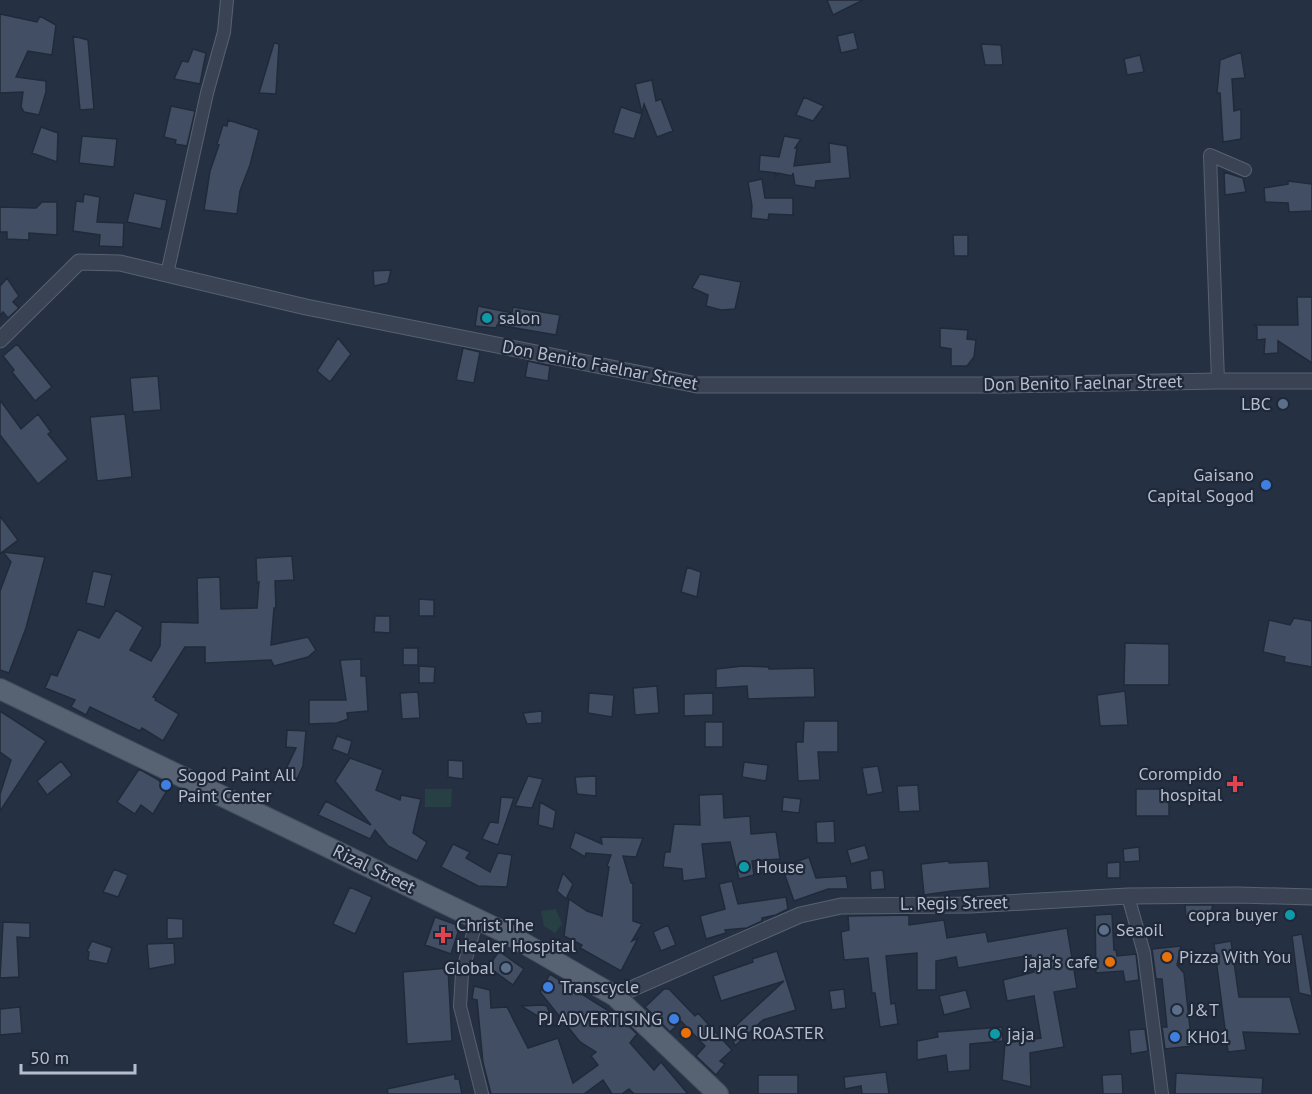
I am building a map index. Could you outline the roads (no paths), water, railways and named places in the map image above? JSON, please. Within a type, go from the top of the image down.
[{"type":"main road","name":"Rizal Street","points":[[0,689],[506,933],[615,996],[718,1094]]},
{"type":"street","points":[[167,274],[207,93],[224,32],[227,0]]},
{"type":"street","points":[[1218,381],[1210,155],[1245,170]]},
{"type":"street","name":"Don Benito Faelnar Street","points":[[0,340],[79,262],[120,263],[306,306],[697,385],[1006,385],[1312,381]]},
{"type":"street","points":[[1128,896],[1144,953],[1162,1094]]},
{"type":"street","name":"L. Regis Street","points":[[615,996],[800,915],[841,906],[970,904],[1128,896],[1312,897]]},
{"type":"street","points":[[477,919],[462,974],[460,1006],[482,1094]]},
{"type":"place","name":"salon","points":[[487,318]]},
{"type":"place","name":"LBC","points":[[1283,404]]},
{"type":"place","name":"Gaisano Capital Sogod","points":[[1266,485]]},
{"type":"place","name":"Corompido hospital","points":[[1235,784]]},
{"type":"place","name":"Sogod Paint All Paint Center","points":[[166,785]]},
{"type":"place","name":"House","points":[[744,867]]},
{"type":"place","name":"copra buyer","points":[[1290,915]]},
{"type":"place","name":"Seaoil","points":[[1104,930]]},
{"type":"place","name":"Christ The Healer Hospital","points":[[443,935]]},
{"type":"place","name":"Pizza With You","points":[[1167,957]]},
{"type":"place","name":"jaja's cafe","points":[[1110,962]]},
{"type":"place","name":"Global","points":[[506,968]]},
{"type":"place","name":"Transcycle","points":[[548,987]]},
{"type":"place","name":"J&T","points":[[1177,1010]]},
{"type":"place","name":"PJ ADVERTISING","points":[[674,1019]]},
{"type":"place","name":"ULING ROASTER","points":[[686,1033]]},
{"type":"place","name":"jaja","points":[[995,1034]]},
{"type":"place","name":"KH01","points":[[1175,1037]]}]
